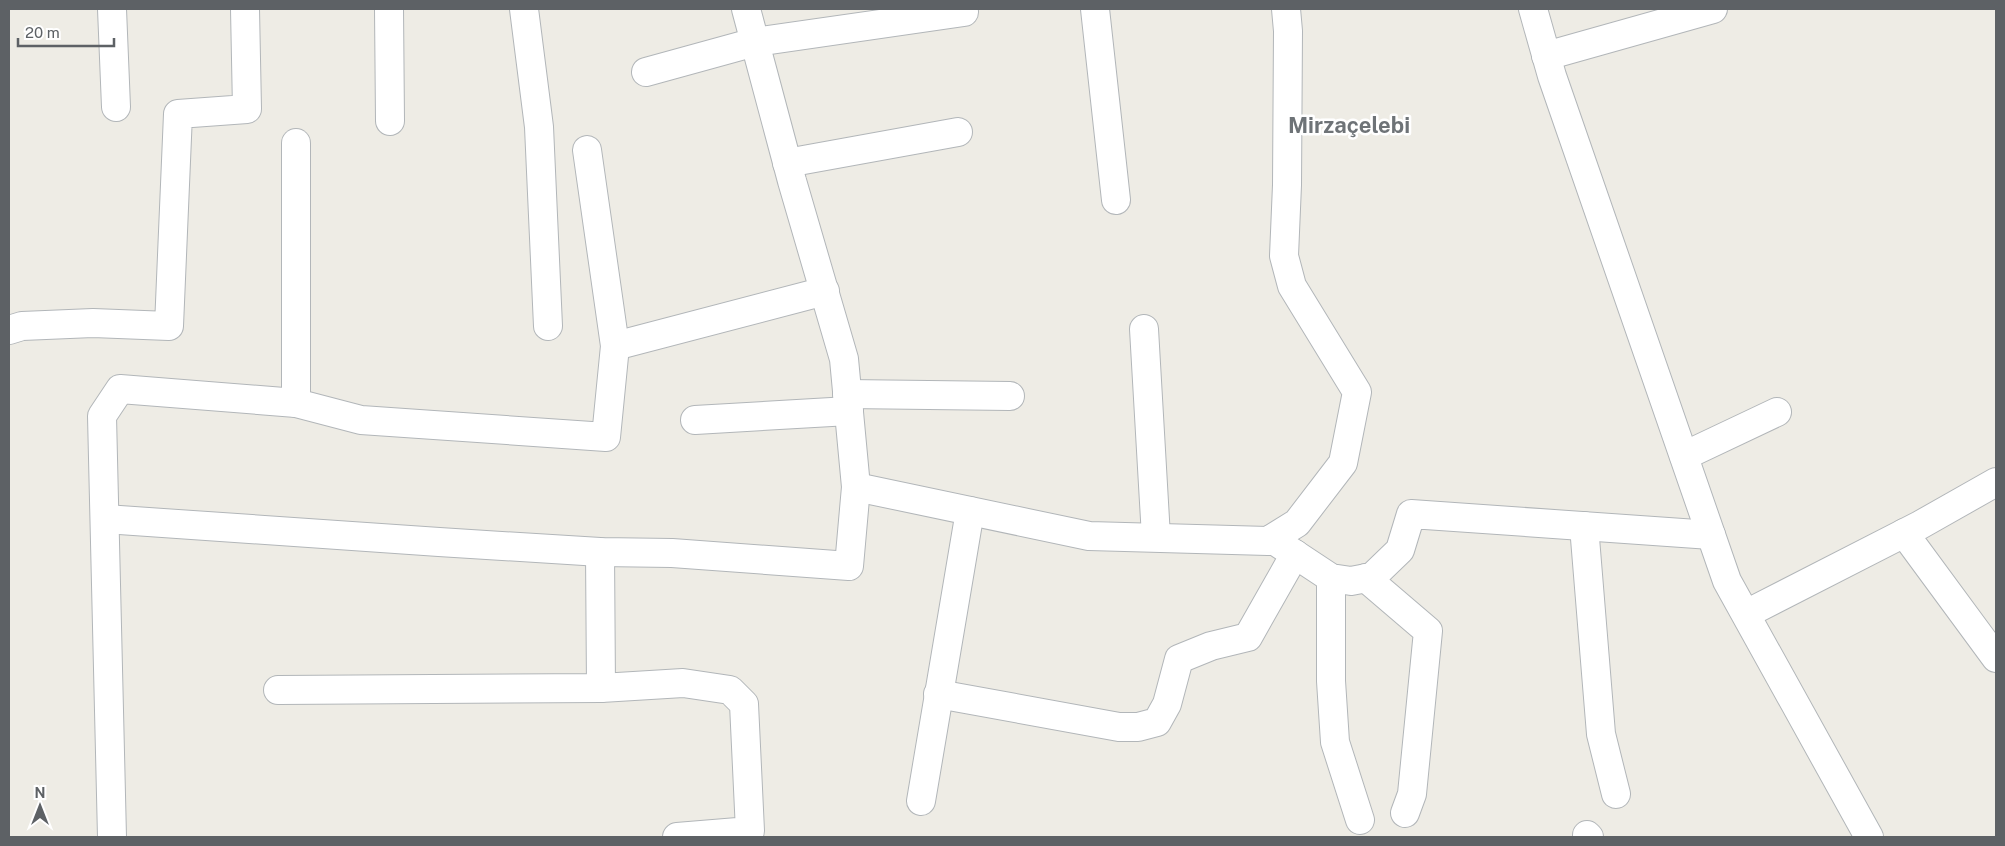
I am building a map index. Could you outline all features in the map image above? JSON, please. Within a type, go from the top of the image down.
[{"type":"street","points":[[112,9],[116,107]]},
{"type":"street","points":[[9,330],[22,326],[93,323],[169,326],[178,114],[247,109],[245,9]]},
{"type":"street","points":[[389,9],[390,121]]},
{"type":"street","points":[[524,9],[538,127],[548,326]]},
{"type":"street","points":[[105,519],[600,552],[672,553],[849,566],[856,488],[844,358],[787,163],[746,9]]},
{"type":"street","points":[[1095,9],[1116,200]]},
{"type":"street","points":[[856,488],[1089,536],[1268,541],[1297,523],[1343,462],[1357,392],[1292,286],[1284,256],[1287,175],[1286,9]]},
{"type":"street","points":[[1533,9],[1546,56],[1728,581],[1870,837]]},
{"type":"street","points":[[1546,56],[1713,9]]},
{"type":"street","points":[[646,72],[755,42],[964,12]]},
{"type":"street","points":[[787,163],[958,132]]},
{"type":"street","points":[[296,143],[296,403]]},
{"type":"street","points":[[112,837],[102,416],[120,389],[296,403],[361,420],[606,437],[615,346],[587,150]]},
{"type":"street","points":[[615,346],[825,291]]},
{"type":"street","points":[[1144,329],[1156,537]]},
{"type":"street","points":[[695,420],[848,402],[1010,396]]},
{"type":"street","points":[[1684,456],[1777,412]]},
{"type":"street","points":[[1746,614],[1904,533],[1996,482]]},
{"type":"street","points":[[921,801],[970,511]]},
{"type":"street","points":[[1272,539],[1331,578],[1351,582],[1366,578],[1377,572],[1400,550],[1411,514],[1711,535]]},
{"type":"street","points":[[1584,526],[1601,734],[1616,794]]},
{"type":"street","points":[[1904,533],[1996,658]]},
{"type":"street","points":[[600,552],[601,688]]},
{"type":"street","points":[[938,694],[1119,727],[1138,727],[1157,722],[1167,704],[1179,659],[1211,646],[1248,637],[1295,554]]},
{"type":"street","points":[[1331,578],[1331,681],[1335,742],[1360,820]]},
{"type":"street","points":[[1366,578],[1428,631],[1412,794],[1405,813]]},
{"type":"street","points":[[278,690],[601,688],[683,683],[730,690],[744,704],[750,832],[677,837]]},
{"type":"district","name":"Mirzaçelebi","points":[[1349,125]]}]
